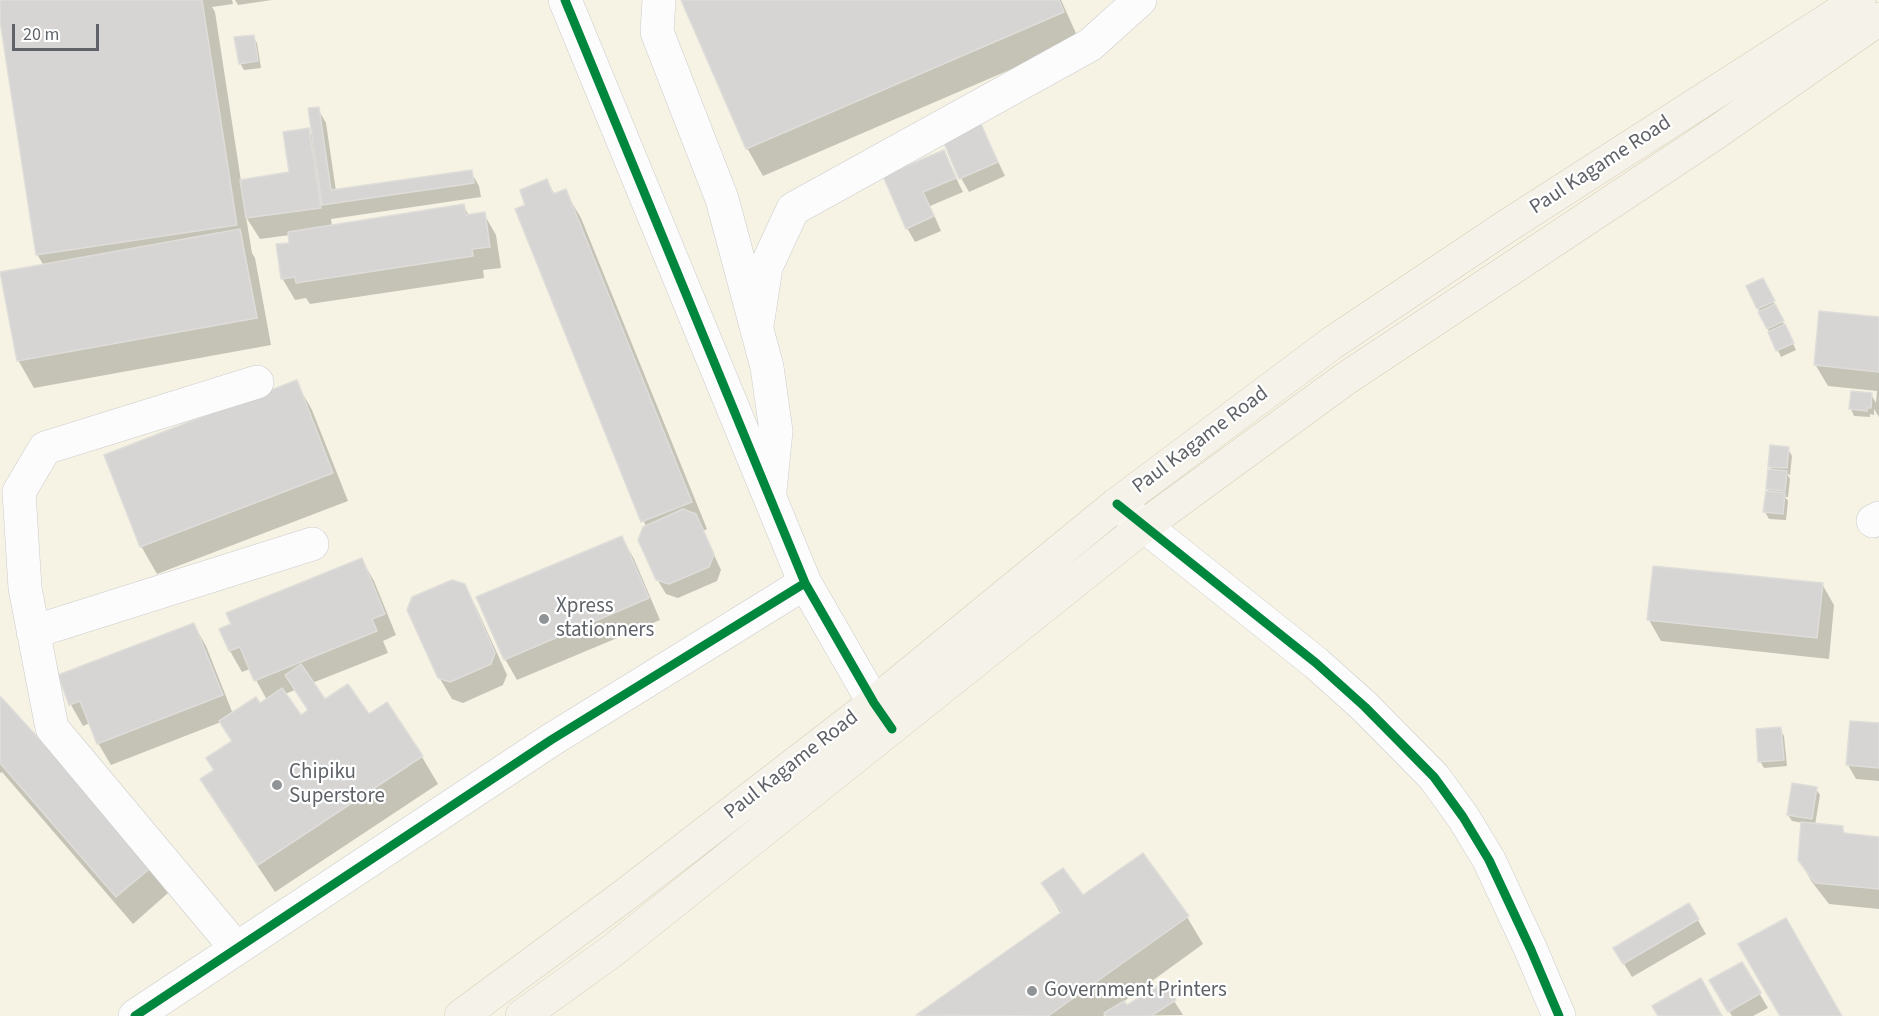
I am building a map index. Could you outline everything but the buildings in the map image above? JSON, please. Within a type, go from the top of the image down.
[{"type":"main road","name":"Paul Kagame Road","points":[[461,1016],[625,896],[883,716],[1117,504],[1332,343],[1507,226],[1859,0]]},
{"type":"main road","points":[[522,1016],[612,951],[883,716],[1345,379],[1714,134],[1879,19]]},
{"type":"street","points":[[565,0],[805,583],[883,716]]},
{"type":"street","points":[[659,0],[657,32],[723,199],[758,326],[767,367],[776,431],[769,496]]},
{"type":"street","points":[[758,326],[766,267],[793,209],[1090,45],[1140,0]]},
{"type":"street","points":[[236,948],[52,728],[25,588],[18,492],[45,448],[257,382]]},
{"type":"street","points":[[1117,504],[1316,663],[1365,707],[1434,777],[1463,817],[1489,860],[1559,1016]]},
{"type":"street","points":[[33,632],[312,544]]},
{"type":"street","points":[[135,1016],[551,740],[805,583]]},
{"type":"shaded area","points":[[0,0],[1879,0],[1879,1016],[0,1016]]},
{"type":"cycle path","points":[[565,0],[805,583],[874,703],[892,729]]},
{"type":"cycle path","points":[[1117,504],[1316,663],[1365,707],[1434,777],[1463,817],[1489,860],[1559,1016]]},
{"type":"cycle path","points":[[135,1016],[551,740],[805,583]]},
{"type":"place","name":"Xpress stationners","points":[[544,619]]},
{"type":"place","name":"Chipiku Superstore","points":[[277,785]]},
{"type":"place","name":"Government Printers","points":[[1032,991]]}]
